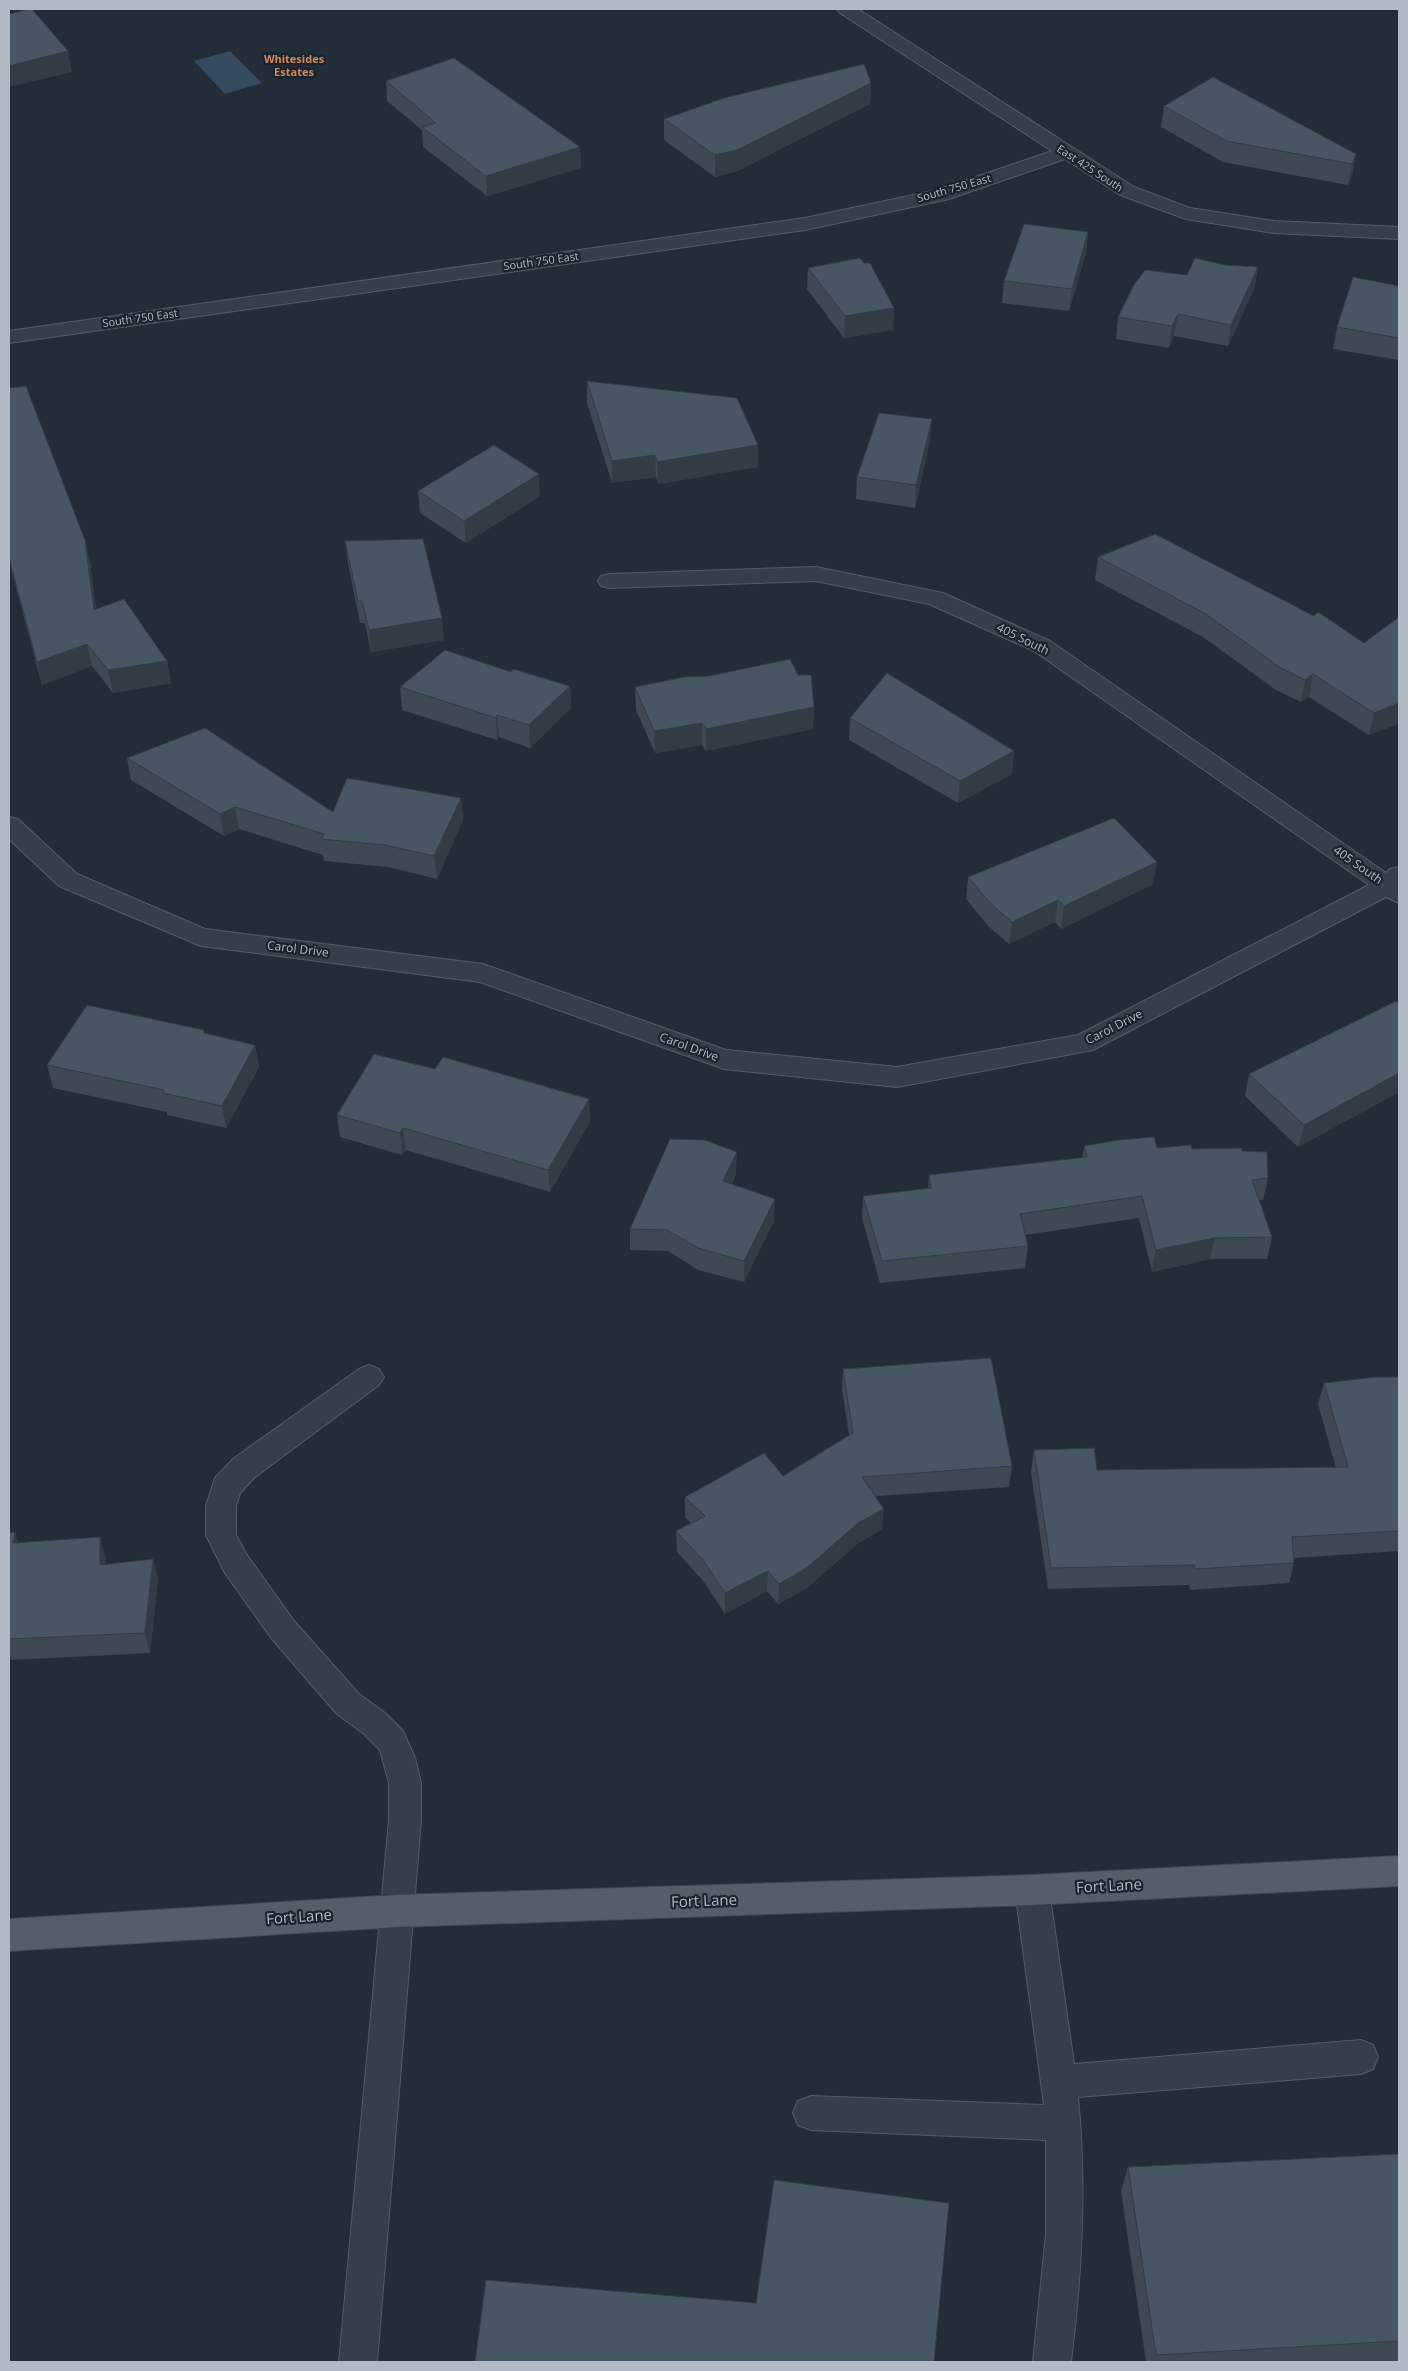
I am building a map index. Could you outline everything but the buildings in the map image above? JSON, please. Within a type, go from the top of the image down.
[{"type":"main road","name":"Fort Lane","points":[[9,1935],[397,1911],[1032,1890],[1399,1872]]},
{"type":"street","name":"East 425 South","points":[[846,9],[1126,191],[1186,213],[1274,226],[1399,233]]},
{"type":"street","name":"South 750 East","points":[[9,337],[805,224],[942,194],[1067,152]]},
{"type":"street","name":"405 South","points":[[609,581],[816,574],[935,598],[1042,646],[1395,885]]},
{"type":"street","name":"Carol Drive","points":[[9,825],[68,880],[201,937],[483,973],[724,1059],[897,1077],[1084,1043],[1395,885]]},
{"type":"street","points":[[358,2362],[405,1820],[405,1783],[399,1758],[392,1741],[374,1723],[348,1704],[282,1630],[236,1564],[221,1535],[221,1506],[226,1487],[244,1468],[369,1377]]},
{"type":"street","points":[[1032,1890],[1060,2082],[1065,2168],[1064,2260],[1052,2362]]},
{"type":"street","points":[[1060,2082],[1361,2057]]},
{"type":"street","points":[[811,2113],[1062,2123]]},
{"type":"water","points":[[230,51],[262,83],[225,94],[194,61]]},
{"type":"district","name":"Whitesides Estates","points":[[294,65]]}]
